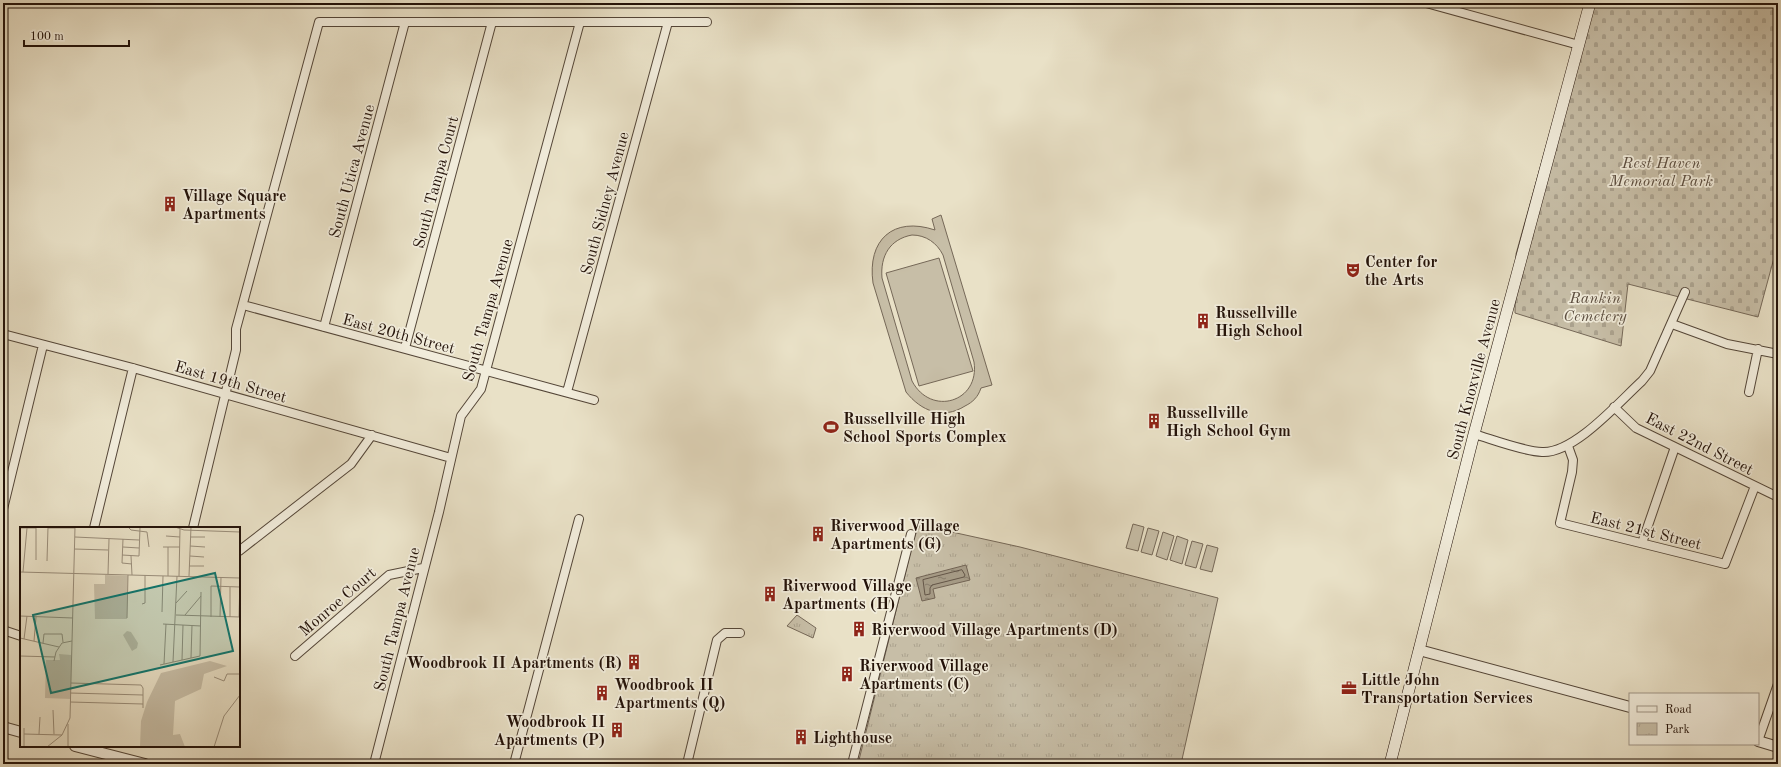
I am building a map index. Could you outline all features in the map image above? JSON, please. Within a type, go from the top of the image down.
[{"type":"main road","name":"South Knoxville Avenue","points":[[1390,764],[1474,434],[1590,3]]},
{"type":"street","points":[[1426,3],[1579,45]]},
{"type":"street","points":[[193,527],[236,350],[236,329],[319,22],[707,22]]},
{"type":"street","name":"South Utica Avenue","points":[[324,327],[405,22]]},
{"type":"street","name":"South Tampa Court","points":[[404,348],[492,22]]},
{"type":"street","name":"South Tampa Avenue","points":[[374,764],[461,416],[481,389],[580,22]]},
{"type":"street","name":"South Sidney Avenue","points":[[567,392],[668,22]]},
{"type":"street","points":[[1474,434],[1537,451],[1557,450],[1568,446],[1579,439],[1650,371],[1685,292]]},
{"type":"street","name":"East 20th Street","points":[[243,305],[594,400]]},
{"type":"street","points":[[1672,324],[1721,342],[1778,354]]},
{"type":"street","name":"East 19th Street","points":[[3,334],[133,368],[451,458]]},
{"type":"street","points":[[3,508],[43,345]]},
{"type":"street","points":[[1749,392],[1758,350]]},
{"type":"street","points":[[94,527],[133,368]]},
{"type":"street","name":"East 22nd Street","points":[[1614,407],[1636,428],[1778,497]]},
{"type":"street","points":[[240,550],[351,464],[372,435]]},
{"type":"street","name":"East 21st Street","points":[[1568,446],[1573,460],[1572,472],[1560,523],[1725,564],[1755,486]]},
{"type":"street","points":[[1642,543],[1675,447]]},
{"type":"street","points":[[514,764],[579,519]]},
{"type":"street","points":[[852,764],[911,534]]},
{"type":"street","name":"Monroe Court","points":[[295,656],[389,575],[423,568]]},
{"type":"street","points":[[3,630],[20,636]]},
{"type":"street","points":[[687,764],[717,640],[725,633],[740,633]]},
{"type":"street","points":[[1419,650],[1629,707]]},
{"type":"street","points":[[1759,738],[1778,684]]},
{"type":"street","points":[[3,727],[20,732]]},
{"type":"street","points":[[1759,741],[1778,747]]},
{"type":"street","points":[[79,747],[145,764]]},
{"type":"green space","name":"Rest Haven Memorial Park","points":[[1586,3],[1778,3],[1778,243],[1758,317],[1628,284],[1621,346],[1515,313],[1516,254]]},
{"type":"green space","points":[[941,215],[992,385],[981,388],[977,397],[968,404],[957,410],[941,413],[918,404],[906,392],[873,283],[872,268],[874,255],[879,244],[886,235],[895,229],[907,226],[920,226],[935,230],[932,219]],"holes":[[[917,235],[922,236],[934,243],[943,255],[974,362],[974,376],[970,387],[962,395],[952,400],[942,401],[931,399],[920,392],[912,381],[882,278],[885,256],[892,245],[904,237]]]},
{"type":"green space","points":[[939,258],[973,371],[919,386],[886,273]]},
{"type":"green space","points":[[1133,524],[1144,527],[1138,551],[1126,548]]},
{"type":"green space","points":[[920,525],[1020,547],[1218,598],[1181,764],[858,764],[914,538]]},
{"type":"green space","points":[[1148,528],[1159,531],[1152,555],[1141,552]]},
{"type":"green space","points":[[1163,532],[1174,536],[1167,560],[1156,556]]},
{"type":"green space","points":[[1177,536],[1188,540],[1182,564],[1170,560]]},
{"type":"green space","points":[[1192,541],[1203,544],[1196,568],[1185,565]]},
{"type":"green space","points":[[1207,545],[1218,548],[1212,572],[1200,569]]},
{"type":"green space","points":[[797,615],[816,628],[813,638],[787,626]]},
{"type":"water","points":[[966,565],[970,580],[933,589],[935,598],[922,601],[916,578]]},
{"type":"place","name":"Village Square Apartments","points":[[170,204]]},
{"type":"place","name":"Center for the Arts","points":[[1353,270]]},
{"type":"place","name":"Russellville High School","points":[[1203,321]]},
{"type":"place","name":"Russellville High School Gym","points":[[1154,421]]},
{"type":"place","name":"Russellville High School Sports Complex","points":[[831,427]]},
{"type":"place","name":"Riverwood Village Apartments (G)","points":[[818,534]]},
{"type":"place","name":"Riverwood Village Apartments (H)","points":[[770,594]]},
{"type":"place","name":"Riverwood Village Apartments (D)","points":[[859,629]]},
{"type":"place","name":"Woodbrook II Apartments (R)","points":[[634,662]]},
{"type":"place","name":"Riverwood Village Apartments (C)","points":[[847,674]]},
{"type":"place","name":"Little John Transportation Services","points":[[1349,688]]},
{"type":"place","name":"Woodbrook II Apartments (Q)","points":[[602,693]]},
{"type":"place","name":"Woodbrook II Apartments (P)","points":[[617,730]]},
{"type":"place","name":"Lighthouse","points":[[801,737]]},
{"type":"park label","name":"Rankin Cemetery","points":[[1595,306]]}]
